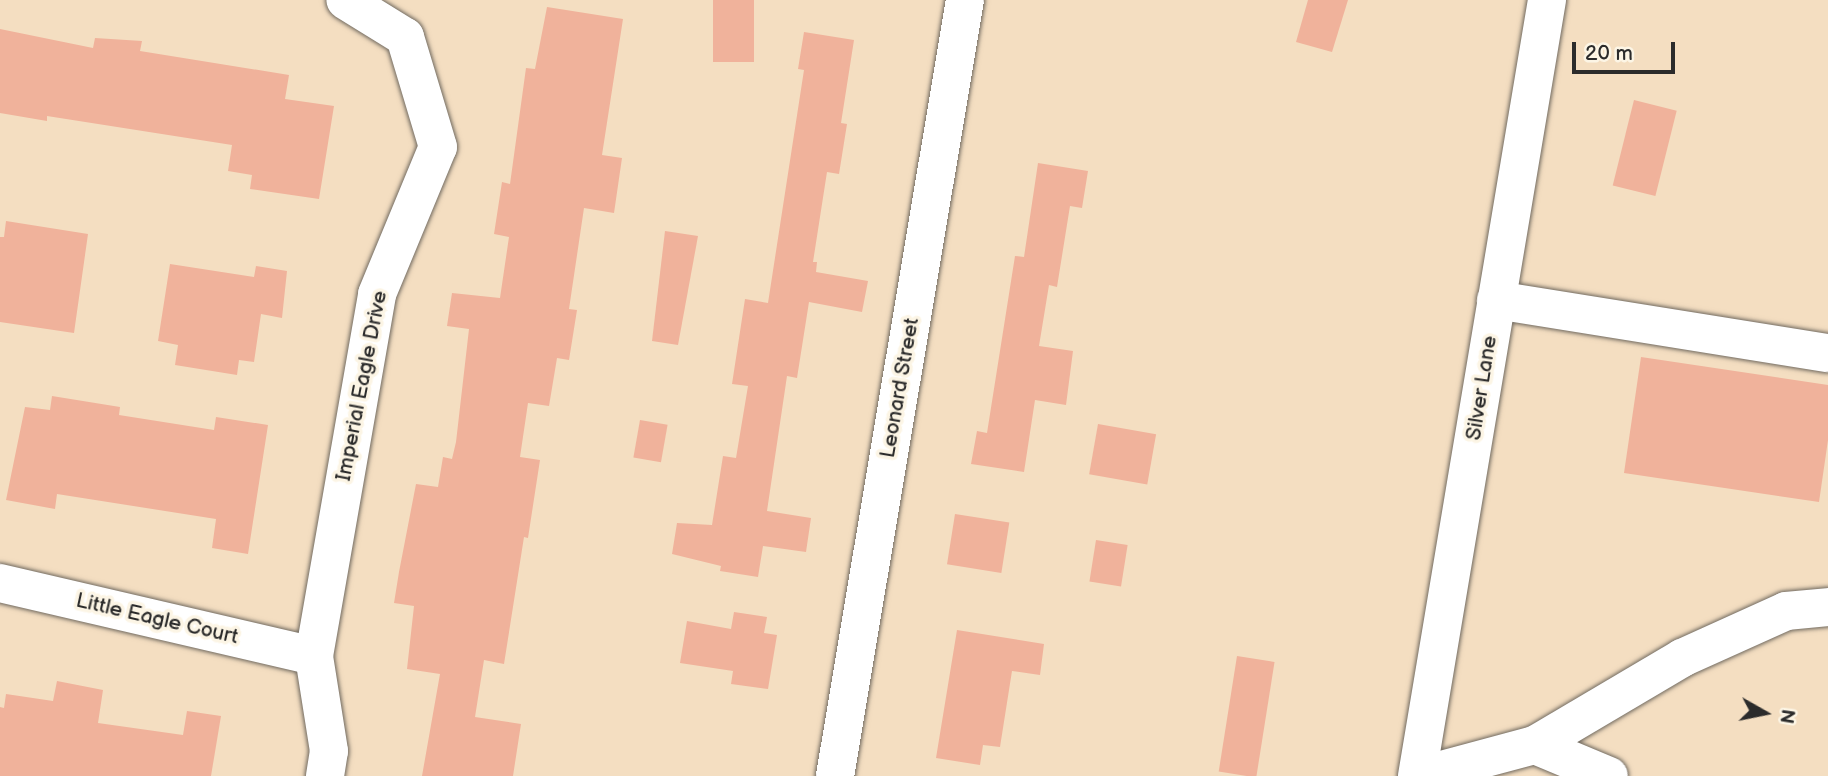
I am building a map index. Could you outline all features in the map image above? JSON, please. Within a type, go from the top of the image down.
[{"type":"street","name":"Imperial Eagle Drive","points":[[325,776],[329,751],[314,656],[377,293],[438,147],[405,37],[345,0]]},
{"type":"street","name":"Leonard Street","points":[[835,776],[965,0]]},
{"type":"street","name":"Silver Lane","points":[[1418,776],[1547,0]]},
{"type":"street","points":[[1496,300],[1828,353]]},
{"type":"street","name":"Little Eagle Court","points":[[0,583],[314,656]]},
{"type":"street","points":[[1418,776],[1535,745],[1682,658],[1786,611],[1828,607]]},
{"type":"street","points":[[1535,745],[1609,776]]},
{"type":"building","points":[[713,0],[754,0],[754,62],[713,62]]},
{"type":"building","points":[[1308,0],[1348,0],[1332,52],[1296,42]]},
{"type":"building","points":[[547,7],[623,19],[602,155],[622,158],[614,213],[584,208],[569,309],[577,310],[569,360],[557,358],[549,406],[528,403],[520,457],[540,460],[528,538],[524,537],[504,664],[484,660],[475,717],[521,724],[513,776],[422,776],[440,674],[407,669],[414,606],[394,603],[399,572],[416,484],[438,487],[443,457],[452,459],[456,442],[469,329],[447,326],[452,293],[500,298],[509,237],[494,234],[502,182],[510,184],[526,68],[535,69]]},
{"type":"building","points":[[0,29],[93,48],[95,38],[142,41],[140,51],[289,75],[285,99],[334,106],[319,199],[250,189],[252,175],[228,171],[232,145],[47,116],[47,121],[0,113]]},
{"type":"building","points":[[804,32],[854,40],[841,123],[847,124],[839,174],[827,172],[813,262],[817,262],[816,272],[868,281],[862,312],[809,302],[797,378],[787,376],[767,511],[811,518],[806,552],[763,546],[758,577],[720,571],[721,566],[672,554],[677,523],[712,525],[723,456],[736,458],[748,386],[732,384],[745,299],[768,303],[804,70],[798,69]]},
{"type":"building","points":[[1634,100],[1677,111],[1655,196],[1613,185]]},
{"type":"building","points":[[1038,163],[1088,171],[1082,208],[1070,206],[1057,287],[1049,285],[1039,346],[1073,351],[1066,405],[1035,400],[1024,472],[971,464],[977,431],[987,433],[1015,256],[1024,257]]},
{"type":"building","points":[[6,221],[88,234],[74,333],[0,322],[0,237],[4,237]]},
{"type":"building","points":[[665,231],[698,236],[678,345],[652,341]]},
{"type":"building","points":[[170,264],[254,277],[256,266],[287,271],[282,318],[261,314],[254,362],[239,360],[237,375],[175,365],[178,345],[158,341]]},
{"type":"building","points":[[1641,357],[1828,385],[1828,440],[1819,502],[1624,473]]},
{"type":"building","points":[[52,396],[120,407],[119,415],[214,430],[216,417],[268,425],[248,554],[212,548],[216,519],[57,494],[55,509],[6,500],[25,407],[50,410]]},
{"type":"building","points":[[640,420],[668,425],[661,462],[633,457]]},
{"type":"building","points":[[1098,424],[1156,434],[1147,484],[1089,474]]},
{"type":"building","points":[[955,514],[1009,523],[1001,573],[947,564]]},
{"type":"building","points":[[1096,540],[1128,545],[1121,586],[1089,581]]},
{"type":"building","points":[[734,612],[767,617],[764,633],[777,635],[768,689],[731,684],[733,671],[680,663],[687,621],[731,629]]},
{"type":"building","points":[[957,630],[1044,644],[1040,675],[1012,671],[1000,747],[983,745],[980,765],[936,758]]},
{"type":"building","points":[[1237,656],[1275,662],[1256,776],[1219,772]]},
{"type":"building","points":[[57,681],[103,690],[98,723],[183,735],[187,711],[221,716],[211,776],[0,776],[0,707],[4,708],[6,694],[53,701]]}]
